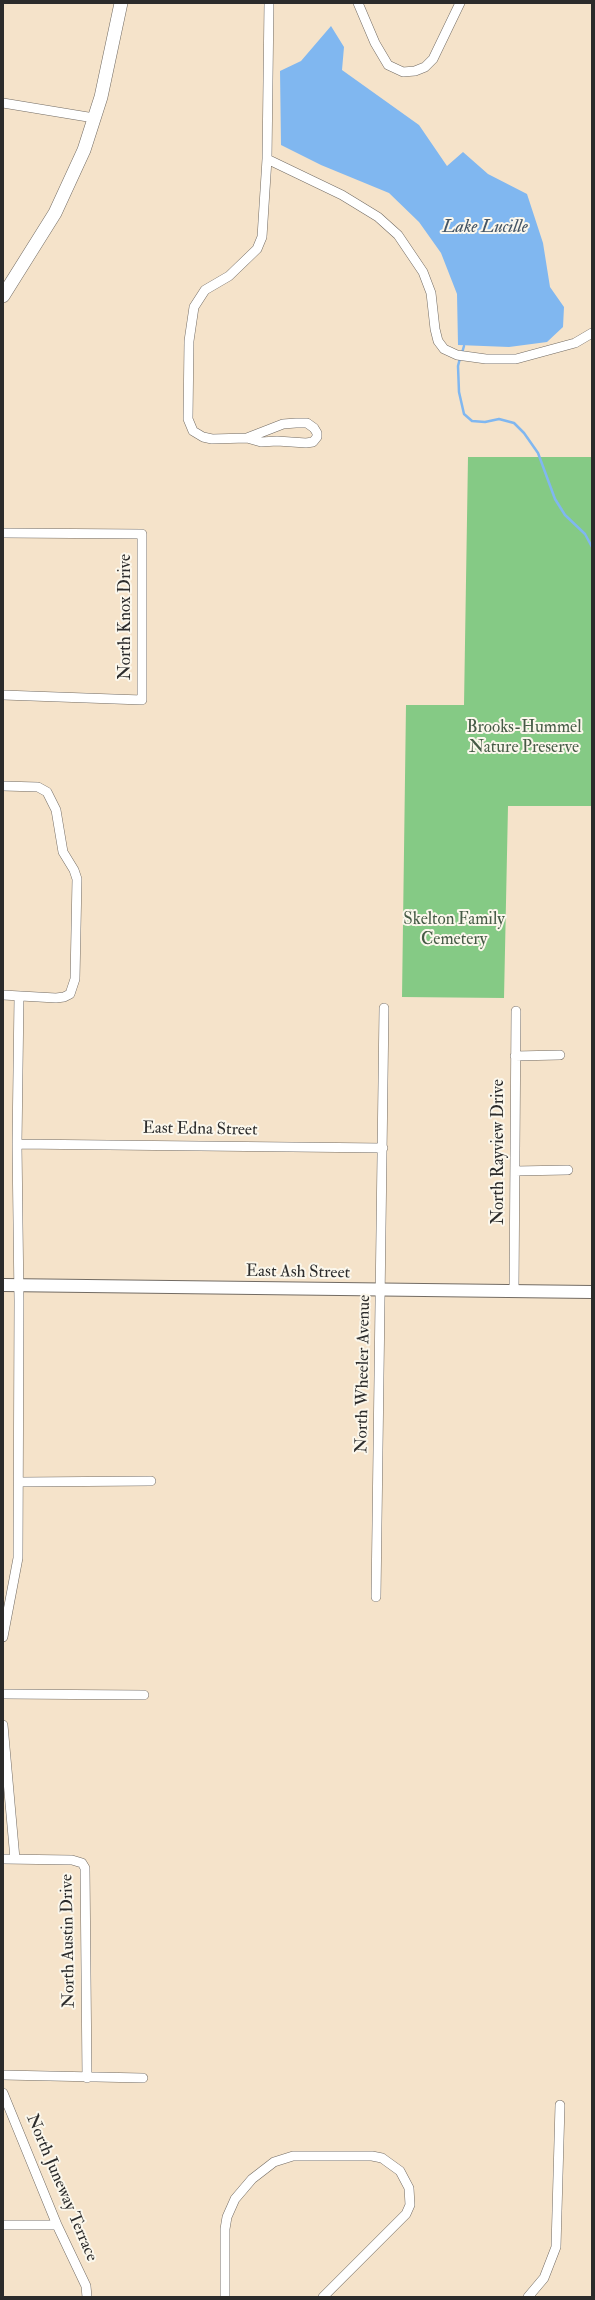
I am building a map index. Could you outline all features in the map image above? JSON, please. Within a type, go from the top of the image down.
[{"type":"main road","points":[[3,296],[55,212],[72,177],[94,118],[121,3]]},
{"type":"street","points":[[247,438],[283,424],[296,423],[307,423],[317,433],[317,437],[313,442],[306,443],[277,441],[261,442],[247,438],[212,439],[203,437],[193,431],[188,419],[189,341],[194,307],[205,290],[228,276],[257,249],[262,237],[267,160],[269,3]]},
{"type":"street","points":[[358,3],[375,43],[388,65],[402,72],[414,71],[425,67],[433,59],[460,3]]},
{"type":"street","points":[[3,103],[94,118]]},
{"type":"street","points":[[267,160],[342,195],[378,217],[398,235],[423,272],[431,294],[438,341],[444,349],[457,355],[486,359],[516,359],[575,343],[592,332]]},
{"type":"street","name":"North Knox Drive","points":[[3,533],[142,534],[142,700],[3,695]]},
{"type":"street","points":[[3,786],[38,787],[47,792],[53,801],[62,852],[74,870],[77,879],[75,979],[70,994],[64,998],[19,997],[3,995]]},
{"type":"street","points":[[3,1637],[18,1558],[20,1482],[17,1144],[19,997]]},
{"type":"street","name":"North Wheeler Avenue","points":[[376,1597],[384,1008]]},
{"type":"street","name":"North Rayview Drive","points":[[514,1292],[516,1011]]},
{"type":"street","points":[[515,1056],[560,1055]]},
{"type":"street","name":"East Edna Street","points":[[17,1144],[383,1148]]},
{"type":"street","points":[[515,1170],[568,1170]]},
{"type":"street","name":"East Ash Street","points":[[3,1285],[381,1291],[592,1292]]},
{"type":"street","points":[[20,1482],[151,1481]]},
{"type":"street","points":[[3,1694],[144,1695]]},
{"type":"street","points":[[3,1725],[15,1859],[3,1859]]},
{"type":"street","name":"North Austin Drive","points":[[15,1859],[72,1860],[82,1863],[85,1868],[87,2078]]},
{"type":"street","points":[[3,2075],[143,2078]]},
{"type":"street","name":"North Juneway Terrace","points":[[3,2093],[57,2224],[86,2286],[87,2297]]},
{"type":"street","points":[[528,2297],[544,2278],[556,2247],[560,2105]]},
{"type":"street","points":[[225,2297],[224,2229],[227,2217],[235,2199],[262,2170],[274,2162],[293,2156],[372,2156],[392,2164],[405,2179],[410,2197],[406,2214],[323,2297]]},
{"type":"street","points":[[3,2225],[57,2224]]},
{"type":"green space","name":"Brooks-Hummel Nature Preserve","points":[[468,457],[592,457],[592,806],[508,806],[504,998],[402,997],[406,705],[464,705]]},
{"type":"water","name":"Lake Lucille","points":[[331,26],[344,47],[342,70],[419,125],[447,166],[463,152],[488,174],[527,194],[543,243],[550,287],[564,307],[563,327],[547,342],[509,347],[458,345],[457,294],[441,253],[419,222],[389,193],[321,165],[281,145],[280,71],[301,61]]},
{"type":"waterway","points":[[462,353],[464,346]]},
{"type":"waterway","points":[[460,358],[458,366],[459,392],[464,414],[472,421],[485,422],[499,419],[514,423],[524,433],[538,453],[555,499],[565,515],[585,534],[592,547]]},
{"type":"park label","name":"Skelton Family Cemetery","points":[[454,930]]}]
